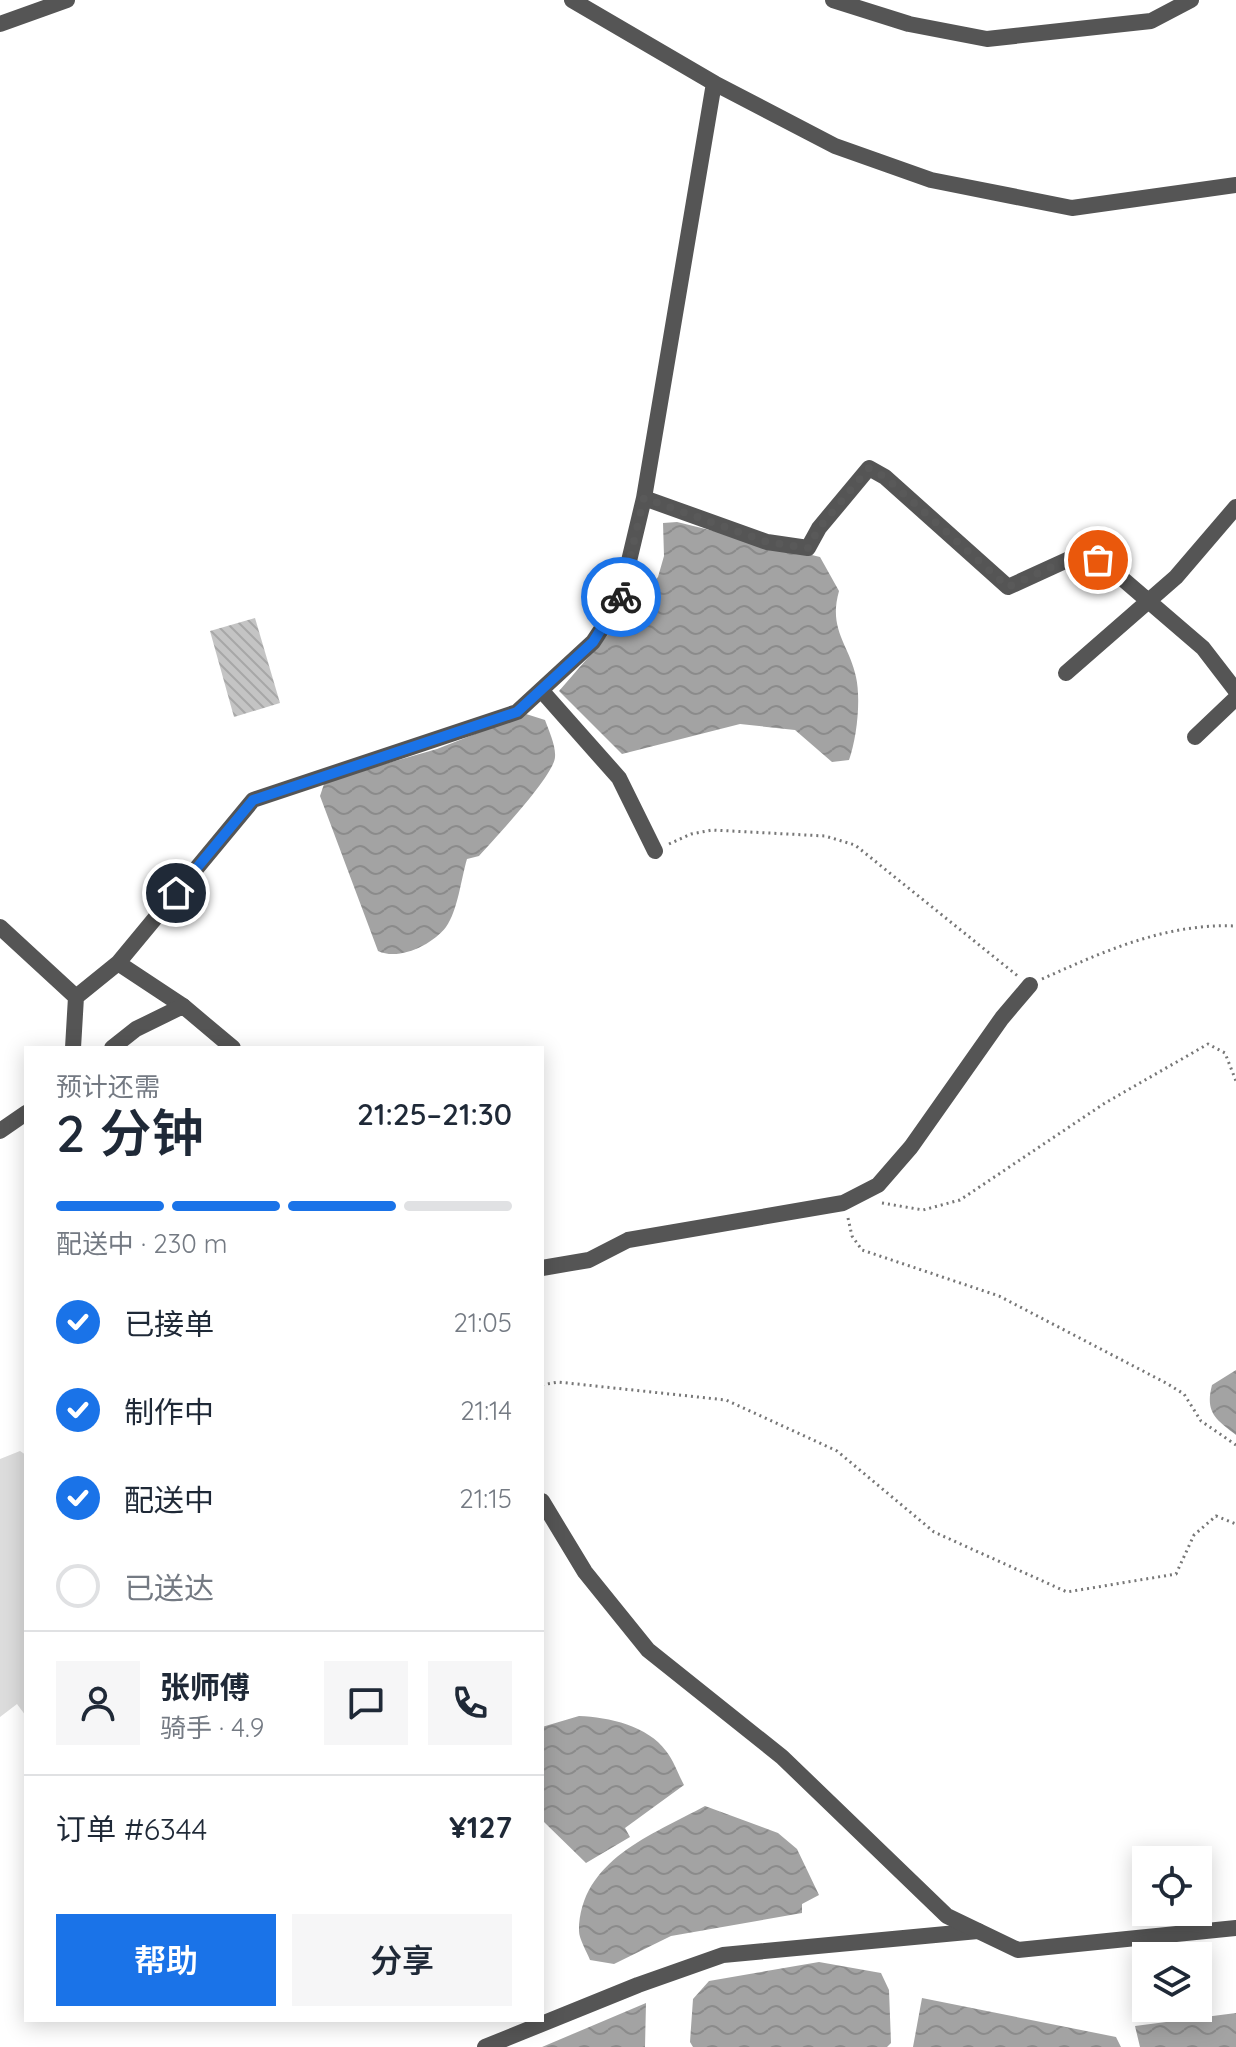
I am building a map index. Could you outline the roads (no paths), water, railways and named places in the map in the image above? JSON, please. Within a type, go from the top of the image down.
[{"type":"street","points":[[0,24],[67,0]]},
{"type":"street","points":[[572,0],[714,83],[849,151],[931,180],[1072,208],[1236,185]]},
{"type":"street","points":[[833,0],[909,24],[987,39],[1151,21],[1191,0]]},
{"type":"street","points":[[73,1046],[76,997],[118,963],[253,800],[517,712],[593,642],[619,603],[644,498],[714,83]]},
{"type":"street","points":[[644,498],[767,542],[808,548],[819,528],[869,468],[885,477],[1008,587],[1089,550],[1203,648],[1236,691]]},
{"type":"street","points":[[1066,673],[1176,577],[1236,507]]},
{"type":"street","points":[[541,690],[619,778],[655,851]]},
{"type":"street","points":[[1195,737],[1234,704],[1236,698]]},
{"type":"street","points":[[0,927],[76,997]]},
{"type":"street","points":[[118,963],[183,1006],[231,1046]]},
{"type":"street","points":[[544,1268],[589,1260],[628,1240],[849,1200],[878,1185],[911,1147],[1002,1018],[1030,985]]},
{"type":"street","points":[[115,1046],[136,1029],[183,1006]]},
{"type":"street","points":[[0,1131],[24,1114]]},
{"type":"street","points":[[544,1504],[585,1572],[648,1650],[782,1757],[947,1916],[1018,1950],[1236,1928]]},
{"type":"street","points":[[485,2047],[638,1985],[723,1955],[978,1931]]},
{"type":"water","points":[[677,522],[820,557],[839,591],[836,605],[838,627],[853,665],[857,686],[857,718],[849,760],[832,762],[795,730],[740,724],[622,754],[559,691],[658,577],[664,556],[663,523]]},
{"type":"water","points":[[526,714],[545,720],[553,743],[555,757],[545,778],[479,856],[467,859],[454,912],[440,934],[405,953],[386,954],[378,951],[320,796],[325,781],[437,749]]},
{"type":"water","points":[[1236,1370],[1236,1435],[1217,1419],[1211,1408],[1210,1394],[1212,1385]]},
{"type":"water","points":[[579,1716],[627,1724],[658,1742],[669,1755],[684,1785],[625,1828],[630,1837],[586,1863],[544,1822],[544,1726]]},
{"type":"water","points":[[705,1806],[778,1833],[797,1849],[819,1895],[802,1904],[802,1913],[671,1936],[614,1964],[590,1960],[579,1931],[583,1906],[605,1868],[642,1840]]},
{"type":"water","points":[[819,1962],[881,1973],[889,1990],[891,2043],[887,2047],[693,2047],[690,2042],[693,1999],[709,1981]]},
{"type":"water","points":[[922,1998],[1116,2037],[1121,2047],[913,2047]]},
{"type":"water","points":[[646,2003],[645,2047],[542,2047]]},
{"type":"water","points":[[1236,2013],[1236,2047],[1140,2047],[1135,2026],[1212,2022],[1212,2016]]}]
